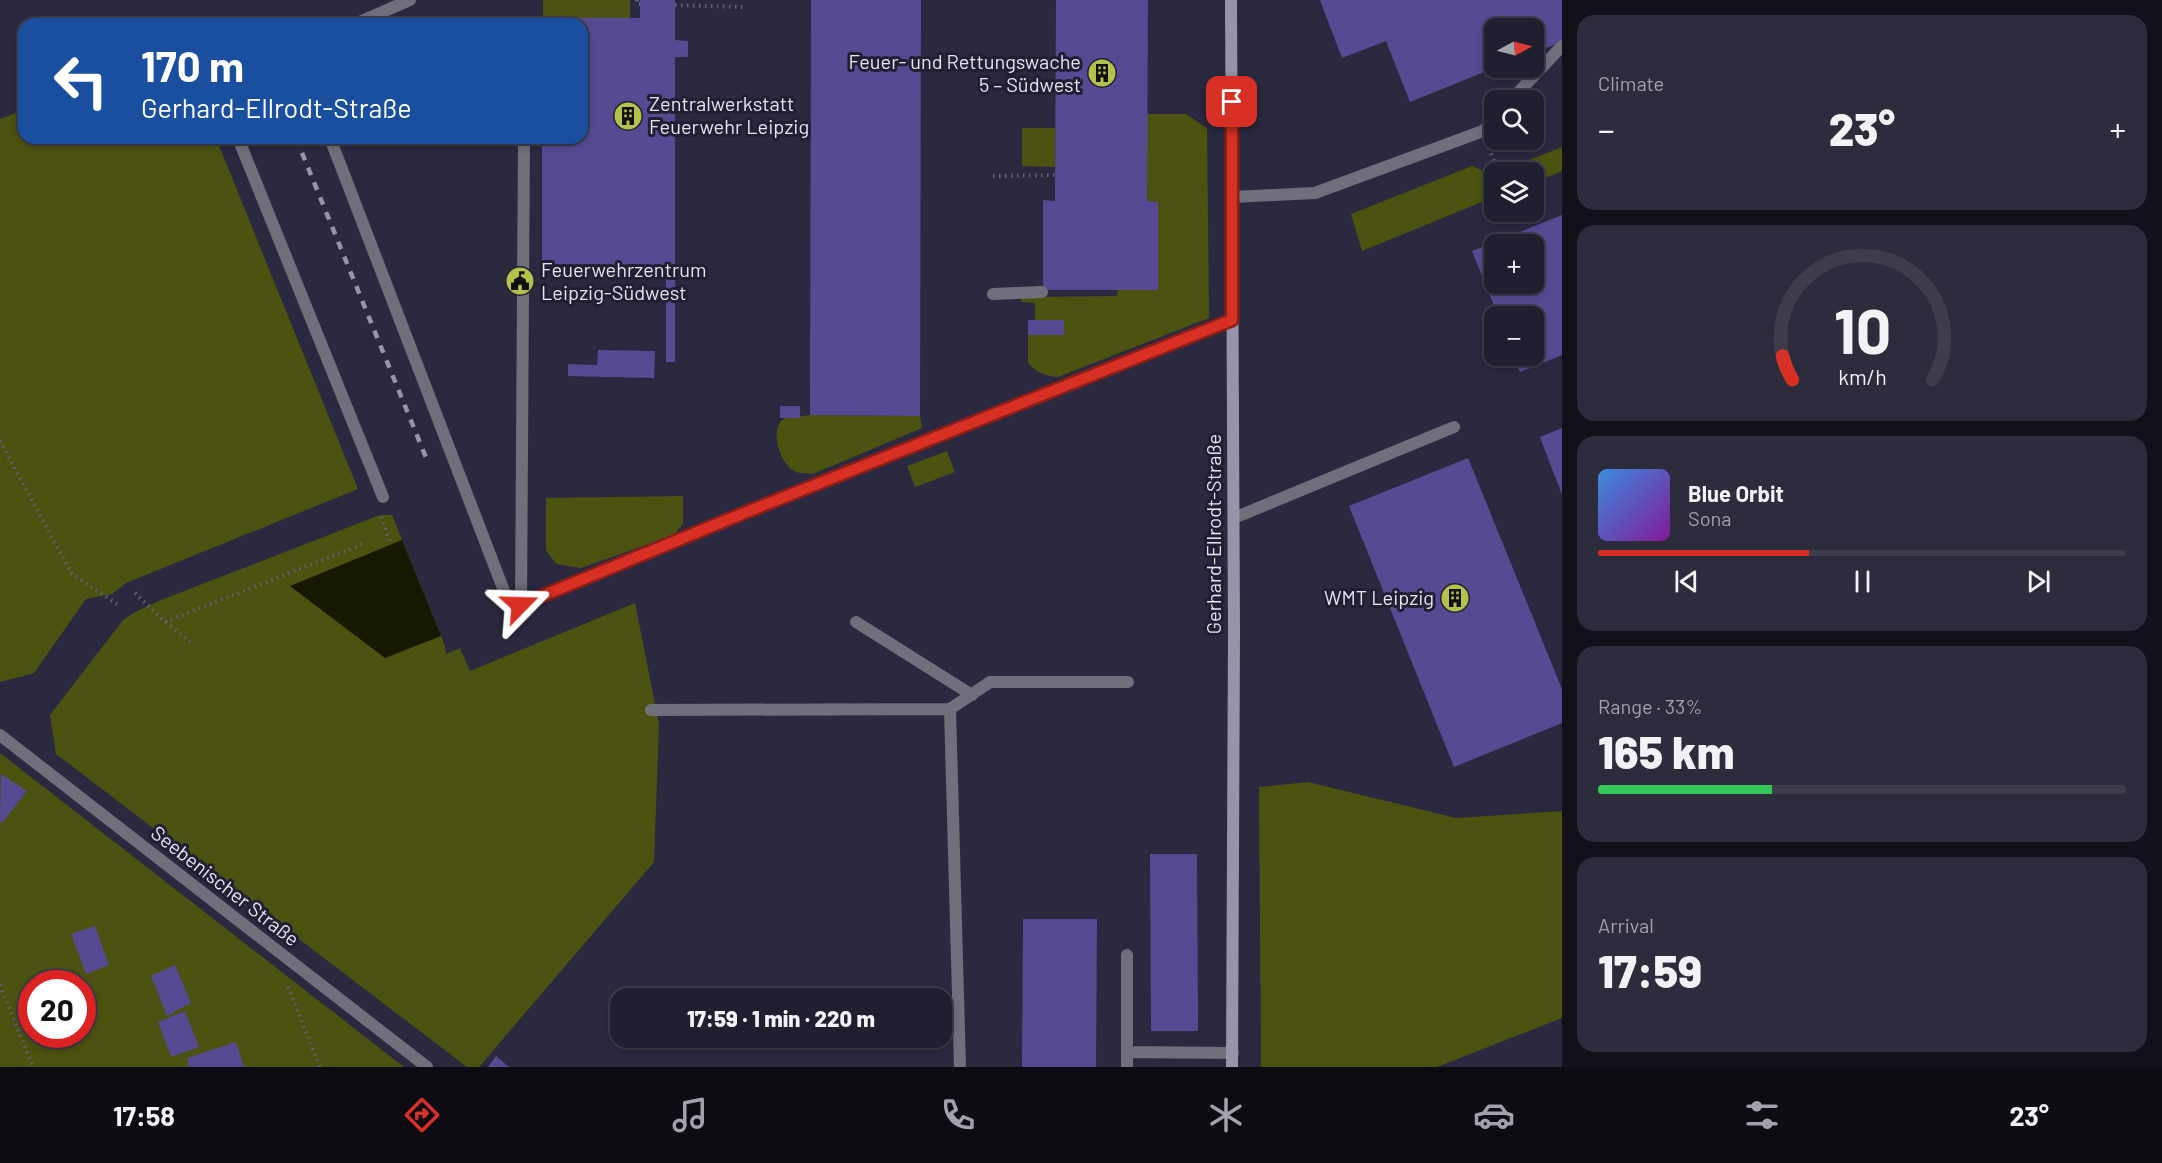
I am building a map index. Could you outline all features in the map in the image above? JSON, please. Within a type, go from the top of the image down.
[{"type":"main road","name":"Gerhard-Ellrodt-Straße","points":[[1231,0],[1234,518],[1232,1067]]},
{"type":"street","points":[[369,18],[410,0]]},
{"type":"street","points":[[1520,90],[1562,46]]},
{"type":"street","points":[[1233,197],[1315,193],[1484,130]]},
{"type":"street","points":[[240,144],[383,497]]},
{"type":"street","points":[[332,144],[511,609],[754,509],[1232,320]]},
{"type":"street","points":[[520,605],[524,144]]},
{"type":"street","points":[[993,294],[1042,292]]},
{"type":"street","points":[[1234,518],[1454,428]]},
{"type":"street","points":[[856,622],[972,694]]},
{"type":"street","points":[[651,710],[950,709],[990,682],[1128,682]]},
{"type":"street","points":[[950,709],[960,1067]]},
{"type":"street","name":"Seebenischer Straße","points":[[0,735],[427,1067]]},
{"type":"street","points":[[1127,955],[1127,1067]]},
{"type":"street","points":[[1127,1052],[1233,1053]]},
{"type":"path","points":[[675,5],[743,6]]},
{"type":"path","points":[[993,176],[1055,175]]},
{"type":"path","points":[[0,441],[72,574],[117,603]]},
{"type":"path","points":[[380,515],[391,544]]},
{"type":"path","points":[[165,622],[363,543]]},
{"type":"path","points":[[135,593],[165,622],[193,644]]},
{"type":"path","points":[[273,948],[320,1067]]},
{"type":"path","points":[[0,985],[33,1067]]},
{"type":"green space","points":[[543,0],[630,0],[630,18],[543,18]]},
{"type":"green space","points":[[18,112],[18,144],[218,144],[358,489],[126,583],[112,594],[86,599],[34,673],[0,682],[0,119]]},
{"type":"green space","points":[[1147,114],[1186,114],[1207,128],[1209,318],[1058,377],[1049,376],[1028,363],[1028,335],[1064,335],[1064,320],[1035,320],[1035,303],[1021,302],[1021,297],[1117,296],[1158,202],[1147,201]]},
{"type":"green space","points":[[1022,128],[1055,128],[1055,167],[1022,166]]},
{"type":"green space","points":[[1562,147],[1562,171],[1544,178],[1544,162],[1524,162]]},
{"type":"green space","points":[[1472,166],[1484,171],[1484,201],[1362,251],[1351,214]]},
{"type":"green space","points":[[810,415],[920,416],[922,428],[813,474],[798,473],[789,467],[781,455],[777,439],[778,425],[785,418]]},
{"type":"green space","points":[[947,451],[955,472],[915,487],[907,466]]},
{"type":"green space","points":[[683,496],[683,524],[674,535],[581,568],[556,564],[546,550],[546,498]]},
{"type":"green space","points":[[380,515],[392,515],[445,646],[446,654],[460,648],[470,671],[635,603],[659,724],[654,862],[479,1067],[467,1067],[56,754],[50,715],[123,620],[161,600]]},
{"type":"green space","points":[[0,753],[404,1067],[0,1067]]},
{"type":"green space","points":[[1308,782],[1456,818],[1562,811],[1562,1018],[1437,1067],[1261,1067],[1259,787]]},
{"type":"shaded area","points":[[402,540],[441,636],[385,658],[290,586]]},
{"type":"building","name":"Zentralwerkstatt Feuerwehr Leipzig","points":[[640,0],[675,0],[675,40],[688,41],[688,57],[675,57],[675,362],[666,362],[666,265],[542,264],[542,144],[588,144],[588,18],[462,17],[640,18]]},
{"type":"building","points":[[811,0],[921,0],[920,416],[810,415]]},
{"type":"building","points":[[1056,0],[1148,0],[1147,201],[1158,202],[1158,290],[1043,290],[1043,200],[1055,201]]},
{"type":"building","points":[[1320,0],[1562,0],[1562,42],[1544,49],[1544,18],[1484,18],[1484,72],[1410,102],[1386,41],[1342,58]]},
{"type":"building","points":[[1562,215],[1562,355],[1544,362],[1544,306],[1494,306],[1489,294],[1544,294],[1544,234],[1514,234]]},
{"type":"building","points":[[1484,246],[1484,281],[1472,251]]},
{"type":"building","points":[[1028,320],[1064,320],[1064,335],[1028,335]]},
{"type":"building","points":[[598,350],[655,351],[654,378],[568,376],[568,364],[597,365]]},
{"type":"building","points":[[1517,366],[1535,366],[1520,372]]},
{"type":"building","points":[[780,406],[800,406],[800,418],[780,418]]},
{"type":"building","points":[[1562,428],[1562,495],[1540,437]]},
{"type":"building","name":"WMT Leipzig","points":[[1468,458],[1562,689],[1562,723],[1454,767],[1349,506]]},
{"type":"building","points":[[1,774],[27,791],[2,823],[0,821]]},
{"type":"building","points":[[1150,854],[1197,854],[1198,1031],[1151,1031]]},
{"type":"building","points":[[1023,919],[1097,919],[1096,1067],[1022,1067]]},
{"type":"building","points":[[95,926],[109,965],[96,970],[84,970],[71,934]]},
{"type":"building","points":[[175,965],[191,1003],[167,1016],[151,976]]},
{"type":"building","points":[[185,1011],[199,1047],[171,1057],[158,1022]]},
{"type":"building","points":[[236,1042],[244,1067],[189,1067],[187,1058]]},
{"type":"building","points":[[496,1056],[509,1067],[488,1067]]},
{"type":"railway","points":[[298,144],[427,460]]},
{"type":"place","name":"Feuer- und Rettungswache 5 – Südwest","points":[[1102,73]]},
{"type":"place","name":"Zentralwerkstatt Feuerwehr Leipzig","points":[[628,116]]},
{"type":"place","name":"Feuerwehrzentrum Leipzig-Südwest","points":[[520,281]]},
{"type":"place","name":"WMT Leipzig","points":[[1455,598]]},
{"type":"route","points":[[520,605],[744,513],[1232,320],[1232,102]]}]
